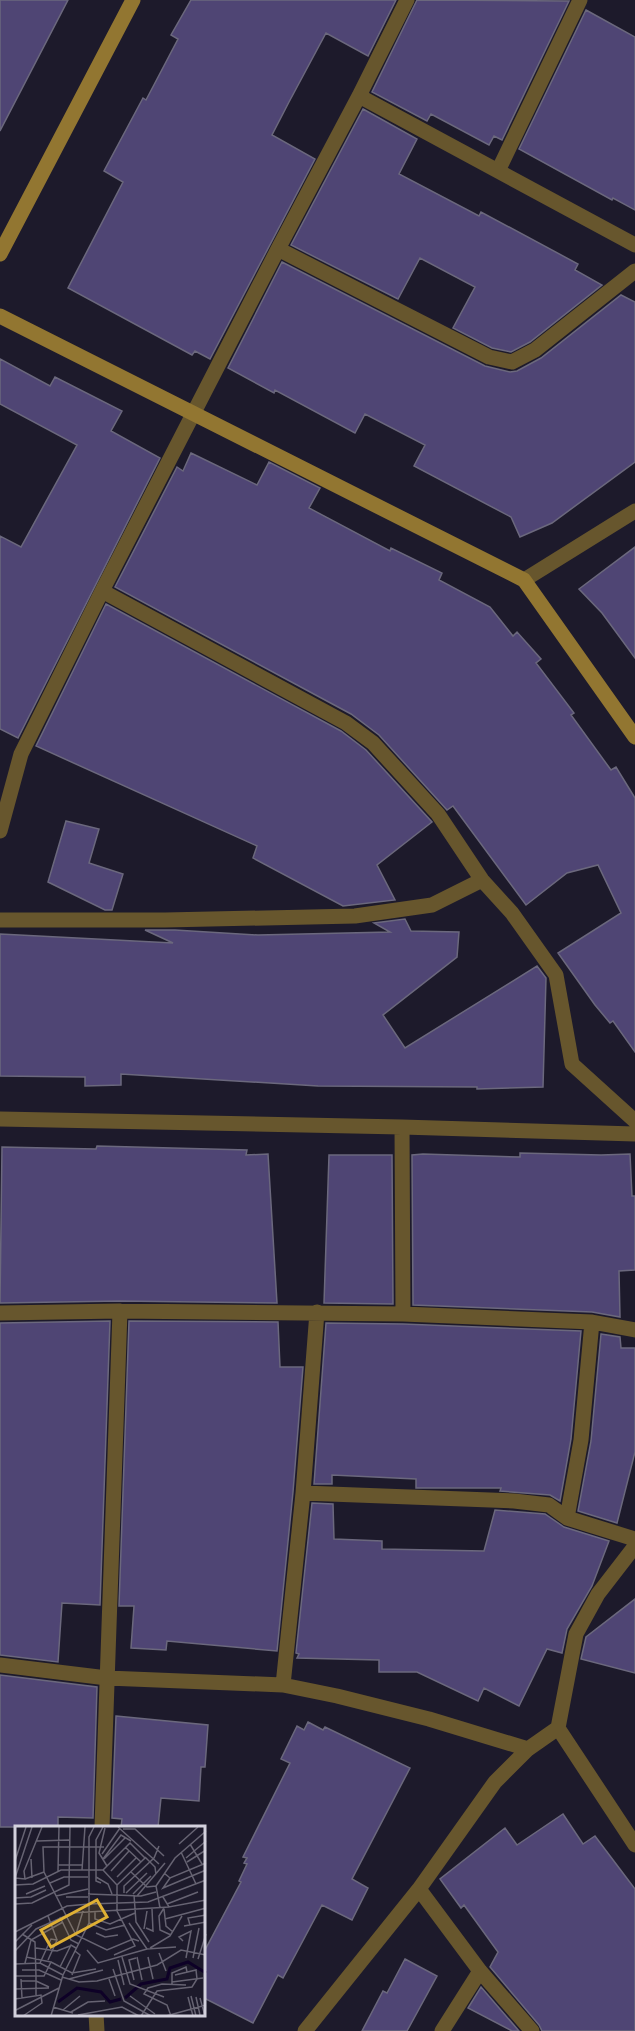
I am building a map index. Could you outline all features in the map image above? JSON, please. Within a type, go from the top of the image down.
[{"type":"main road","points":[[0,254],[133,0]]},
{"type":"main road","points":[[0,316],[524,580],[635,737]]},
{"type":"street","points":[[498,171],[580,0]]},
{"type":"street","points":[[0,831],[21,754],[102,591],[359,96],[405,1]]},
{"type":"street","points":[[359,96],[635,246]]},
{"type":"street","points":[[278,249],[489,357],[512,362],[535,350],[635,271]]},
{"type":"street","points":[[524,580],[635,511]]},
{"type":"street","points":[[102,591],[346,723],[373,743],[438,814],[483,880],[512,913],[556,975],[572,1064],[635,1121]]},
{"type":"street","points":[[0,920],[165,920],[355,916],[432,905],[483,880]]},
{"type":"street","points":[[0,1119],[635,1134]]},
{"type":"street","points":[[402,1127],[403,1314]]},
{"type":"street","points":[[102,1826],[120,1311]]},
{"type":"street","points":[[0,1313],[120,1311],[403,1314],[592,1322],[635,1330]]},
{"type":"street","points":[[283,1685],[303,1493],[317,1312]]},
{"type":"street","points":[[567,1518],[581,1440],[592,1322]]},
{"type":"street","points":[[303,1493],[514,1501],[549,1505],[567,1518],[635,1539]]},
{"type":"street","points":[[305,2031],[419,1889],[495,1782],[528,1749],[558,1728],[576,1634],[598,1594],[635,1546]]},
{"type":"street","points":[[0,1665],[107,1678],[283,1685],[429,1719],[528,1749]]},
{"type":"street","points":[[558,1728],[635,1845]]},
{"type":"street","points":[[419,1889],[480,1971],[532,2031]]},
{"type":"street","points":[[442,2031],[480,1971]]},
{"type":"street","points":[[96,2016],[97,2031]]},
{"type":"building","points":[[0,0],[68,0],[0,131]]},
{"type":"building","points":[[191,0],[396,0],[368,56],[326,33],[289,102],[272,135],[315,159],[210,359],[195,351],[192,355],[68,288],[123,182],[104,171],[143,98],[146,100],[178,39],[171,35]]},
{"type":"building","points":[[417,0],[569,1],[502,140],[494,136],[489,145],[431,114],[427,121],[372,92]]},
{"type":"building","points":[[586,10],[635,37],[635,210],[613,198],[612,200],[519,149]]},
{"type":"building","points":[[363,109],[417,139],[399,174],[479,216],[481,212],[578,264],[575,270],[602,285],[530,342],[511,352],[492,348],[453,328],[475,287],[420,258],[398,299],[291,245]]},
{"type":"building","points":[[282,262],[485,366],[510,372],[517,371],[541,358],[621,295],[635,302],[635,462],[552,523],[520,537],[511,517],[414,466],[425,445],[365,414],[355,433],[275,390],[274,393],[228,368]]},
{"type":"building","points":[[0,359],[50,386],[55,377],[122,411],[111,431],[160,458],[18,738],[0,729],[0,536],[21,547],[77,445],[0,404]]},
{"type":"building","points":[[191,453],[257,485],[269,462],[320,488],[309,508],[390,551],[391,548],[442,573],[439,580],[490,607],[513,636],[517,632],[541,659],[536,663],[574,713],[571,715],[611,770],[616,767],[635,798],[635,1052],[613,1021],[610,1023],[595,1005],[558,953],[621,913],[598,865],[567,873],[526,905],[453,806],[447,810],[379,735],[351,714],[115,587],[177,467],[183,471]]},
{"type":"building","points":[[635,547],[635,658],[602,613],[579,589]]},
{"type":"building","points":[[106,604],[341,731],[366,750],[432,822],[377,865],[395,900],[343,906],[253,858],[257,846],[36,746]]},
{"type":"building","points":[[66,821],[99,829],[89,863],[123,874],[112,910],[105,910],[48,882]]},
{"type":"building","points":[[405,919],[411,931],[459,932],[457,957],[383,1015],[405,1048],[537,966],[546,978],[543,1087],[477,1089],[477,1087],[318,1086],[121,1074],[121,1085],[85,1086],[85,1077],[0,1076],[0,934],[173,943],[145,930],[258,935],[390,932],[374,923]]},
{"type":"building","points":[[97,1146],[247,1150],[246,1155],[268,1154],[277,1303],[120,1301],[0,1303],[2,1147],[96,1149]]},
{"type":"building","points":[[520,1153],[630,1154],[632,1196],[635,1196],[635,1270],[619,1271],[620,1317],[592,1312],[413,1305],[412,1155],[520,1157]]},
{"type":"building","points":[[329,1155],[392,1155],[393,1304],[324,1303]]},
{"type":"building","points":[[110,1321],[100,1605],[62,1603],[58,1662],[0,1655],[0,1323]]},
{"type":"building","points":[[129,1321],[278,1322],[280,1367],[303,1367],[277,1651],[167,1641],[166,1650],[131,1648],[134,1606],[119,1606]]},
{"type":"building","points":[[326,1323],[581,1331],[571,1439],[560,1501],[550,1495],[500,1491],[501,1488],[416,1488],[416,1479],[332,1475],[332,1484],[314,1484]]},
{"type":"building","points":[[601,1334],[620,1337],[621,1348],[635,1348],[635,1452],[617,1523],[578,1511],[591,1441]]},
{"type":"building","points":[[312,1503],[333,1504],[334,1539],[382,1541],[382,1549],[484,1551],[495,1510],[545,1514],[564,1527],[609,1541],[592,1586],[567,1629],[562,1653],[547,1649],[519,1706],[484,1688],[478,1701],[417,1672],[379,1672],[379,1660],[297,1658]]},
{"type":"building","points":[[635,1599],[635,1673],[581,1659],[586,1637]]},
{"type":"building","points":[[0,1675],[97,1687],[93,1818],[58,1817],[58,1826],[0,1827]]},
{"type":"building","points":[[116,1716],[208,1725],[205,1767],[201,1767],[199,1801],[161,1798],[158,1826],[121,1826],[122,1819],[112,1818]]},
{"type":"building","points":[[308,1722],[323,1730],[325,1727],[410,1768],[352,1879],[368,1888],[352,1920],[322,1905],[283,1978],[278,1975],[253,2023],[206,1999],[206,1948],[241,1882],[239,1881],[247,1864],[244,1863],[247,1858],[243,1857],[290,1763],[281,1759],[297,1726],[304,1730]]},
{"type":"building","points":[[563,1814],[583,1844],[595,1836],[635,1889],[635,2031],[542,2031],[490,1967],[498,1952],[464,1905],[461,1908],[440,1879],[505,1828],[517,1845]]},
{"type":"building","points":[[405,1959],[437,1976],[407,2031],[362,2031],[383,1991],[387,1993]]},
{"type":"building","points":[[481,1987],[519,2031],[512,2031],[468,2008]]}]
